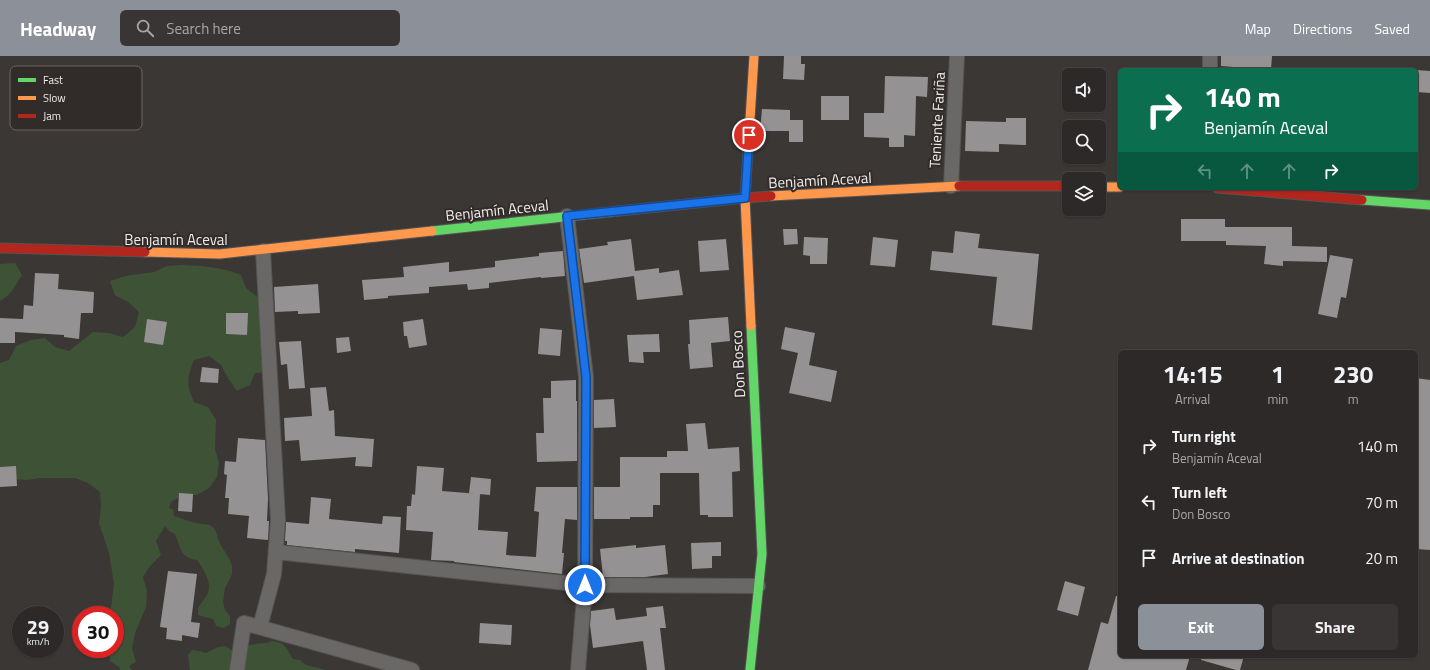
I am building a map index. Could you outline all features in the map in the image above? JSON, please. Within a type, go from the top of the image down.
[{"type":"street","name":"Don Bosco","points":[[750,670],[762,554],[745,198],[754,56]]},
{"type":"street","name":"Teniente Fariña","points":[[951,186],[957,56]]},
{"type":"street","points":[[1210,56],[1210,68]]},
{"type":"street","name":"Benjamín Aceval","points":[[0,248],[90,252],[220,254],[262,251],[567,216],[745,198],[951,186],[1062,186]]},
{"type":"street","points":[[1106,187],[1118,187]]},
{"type":"street","points":[[1242,190],[1430,205]]},
{"type":"street","points":[[567,216],[586,377],[585,585],[578,670]]},
{"type":"street","points":[[260,627],[274,574],[278,520],[262,251]]},
{"type":"street","points":[[276,552],[585,585],[758,586]]},
{"type":"street","points":[[237,670],[244,623],[412,670]]},
{"type":"green space","points":[[15,263],[22,275],[10,293],[0,301],[0,264]]},
{"type":"green space","points":[[167,266],[205,266],[234,272],[241,275],[246,288],[260,299],[269,372],[255,373],[250,385],[237,391],[221,365],[209,356],[194,360],[188,381],[194,402],[208,407],[216,420],[215,449],[219,462],[217,477],[209,488],[197,495],[183,495],[171,502],[169,508],[173,509],[174,516],[195,523],[210,525],[215,529],[220,544],[232,566],[232,574],[225,588],[223,602],[225,610],[230,616],[230,624],[224,628],[216,626],[213,619],[198,615],[198,608],[209,590],[207,577],[197,560],[187,557],[182,552],[175,534],[169,531],[165,526],[156,541],[161,555],[150,566],[143,577],[147,591],[146,607],[135,633],[132,648],[136,662],[129,666],[132,670],[120,670],[120,668],[110,661],[110,658],[124,658],[124,606],[111,606],[114,584],[109,553],[99,523],[101,507],[100,492],[88,483],[75,478],[41,478],[26,480],[12,479],[0,474],[0,363],[9,360],[16,346],[31,340],[45,338],[55,347],[69,351],[93,332],[109,333],[123,337],[135,327],[139,312],[128,302],[115,295],[110,281],[125,276],[154,272]]},
{"type":"green space","points":[[272,641],[283,644],[293,659],[300,660],[306,665],[326,670],[190,670],[188,655],[192,650],[206,653],[218,647],[226,646],[231,650],[234,650],[253,644]]},
{"type":"building","points":[[784,56],[801,56],[801,64],[805,64],[804,80],[783,79]]},
{"type":"building","points":[[1221,56],[1272,56],[1271,68],[1221,66]]},
{"type":"building","points":[[1418,70],[1430,71],[1430,93],[1418,92]]},
{"type":"building","points":[[885,76],[928,77],[927,97],[916,96],[915,136],[904,135],[904,147],[889,147],[889,138],[864,137],[864,113],[884,113]]},
{"type":"building","points":[[821,96],[849,96],[849,120],[821,120]]},
{"type":"building","points":[[762,109],[790,110],[790,120],[803,120],[803,142],[789,142],[789,131],[760,131]]},
{"type":"building","points":[[1006,118],[1026,118],[1026,145],[999,144],[999,152],[965,151],[966,121],[1006,122]]},
{"type":"building","points":[[1181,219],[1225,219],[1225,227],[1292,227],[1292,246],[1327,247],[1327,262],[1283,261],[1283,266],[1264,264],[1266,246],[1226,245],[1226,241],[1181,241]]},
{"type":"building","points":[[783,229],[797,229],[798,244],[784,245]]},
{"type":"building","points":[[955,231],[980,234],[978,248],[1039,254],[1032,330],[992,325],[997,277],[930,270],[932,251],[953,253]]},
{"type":"building","points":[[804,237],[828,238],[827,264],[810,264],[810,256],[803,255]]},
{"type":"building","points":[[873,237],[898,240],[895,267],[870,265]]},
{"type":"building","points":[[631,239],[635,271],[659,268],[659,273],[679,270],[683,295],[637,300],[634,276],[584,283],[579,249],[608,245],[607,242]]},
{"type":"building","points":[[726,239],[729,270],[700,272],[698,241]]},
{"type":"building","points":[[563,251],[565,276],[541,277],[489,283],[489,288],[468,290],[467,284],[429,287],[429,293],[388,296],[388,298],[364,300],[362,280],[404,277],[403,267],[449,262],[449,272],[495,267],[495,261],[539,256],[539,253]]},
{"type":"building","points":[[1330,255],[1353,259],[1346,298],[1341,297],[1337,318],[1318,314]]},
{"type":"building","points":[[35,273],[59,274],[58,289],[94,292],[93,313],[81,313],[79,339],[64,337],[64,335],[15,332],[15,343],[0,343],[0,318],[23,319],[24,305],[33,306]]},
{"type":"building","points":[[318,284],[320,313],[298,314],[298,311],[275,312],[274,287]]},
{"type":"building","points":[[226,313],[248,313],[247,335],[226,334]]},
{"type":"building","points":[[728,317],[730,341],[711,343],[713,367],[690,369],[688,344],[690,344],[689,320]]},
{"type":"building","points":[[147,319],[167,322],[163,345],[144,342]]},
{"type":"building","points":[[423,319],[427,345],[409,348],[407,336],[404,336],[403,322]]},
{"type":"building","points":[[785,327],[815,333],[809,365],[837,371],[831,402],[789,393],[798,353],[781,349]]},
{"type":"building","points":[[540,328],[562,330],[560,356],[538,354]]},
{"type":"building","points":[[659,334],[660,352],[643,352],[644,363],[629,362],[627,335]]},
{"type":"building","points":[[349,337],[351,351],[337,353],[336,338]]},
{"type":"building","points":[[301,341],[305,388],[289,389],[287,364],[281,365],[279,342]]},
{"type":"building","points":[[202,367],[219,369],[218,383],[200,382]]},
{"type":"building","points":[[1418,378],[1430,380],[1430,550],[1418,549]]},
{"type":"building","points":[[576,380],[577,461],[537,462],[536,433],[544,433],[543,398],[551,398],[551,381]]},
{"type":"building","points":[[326,387],[329,411],[334,410],[335,436],[374,439],[372,467],[355,466],[356,457],[301,461],[299,440],[285,441],[284,418],[312,416],[310,388]]},
{"type":"building","points":[[614,399],[616,427],[594,428],[594,400]]},
{"type":"building","points":[[705,423],[708,449],[739,447],[740,471],[732,472],[733,517],[708,517],[708,515],[700,515],[699,473],[660,473],[660,505],[653,505],[653,517],[630,517],[630,519],[594,519],[594,487],[620,487],[620,457],[667,457],[667,451],[688,451],[686,424]]},
{"type":"building","points":[[238,438],[265,440],[268,499],[267,521],[269,521],[268,540],[247,538],[249,516],[228,514],[229,498],[225,498],[227,475],[224,474],[225,461],[236,462]]},
{"type":"building","points":[[16,466],[17,486],[0,487],[0,467]]},
{"type":"building","points":[[417,466],[444,468],[442,491],[480,494],[478,530],[508,532],[506,555],[536,557],[539,512],[534,511],[536,487],[577,487],[577,520],[565,519],[562,574],[454,561],[431,560],[433,532],[406,530],[407,506],[411,506],[412,494],[415,495]]},
{"type":"building","points":[[471,477],[491,479],[490,495],[469,493]]},
{"type":"building","points":[[179,493],[193,494],[192,512],[178,511]]},
{"type":"building","points":[[311,497],[331,499],[329,519],[382,524],[383,516],[401,517],[399,553],[355,549],[355,552],[287,545],[287,541],[285,541],[286,522],[309,524]]},
{"type":"building","points":[[721,542],[721,556],[712,556],[712,568],[692,569],[691,543]]},
{"type":"building","points":[[636,545],[636,548],[665,545],[668,574],[645,577],[603,577],[600,549]]},
{"type":"building","points":[[168,571],[197,574],[191,622],[200,623],[198,638],[182,635],[182,641],[166,639],[167,628],[160,627]]},
{"type":"building","points":[[1065,581],[1085,587],[1078,616],[1057,610]]},
{"type":"building","points":[[1116,596],[1118,596],[1118,658],[1189,658],[1186,670],[1088,670],[1101,622],[1108,624]]},
{"type":"building","points":[[663,606],[666,628],[660,628],[665,670],[647,670],[643,641],[593,648],[590,625],[591,611],[614,608],[616,620],[647,616],[646,608]]},
{"type":"building","points":[[480,623],[512,625],[511,645],[479,643]]},
{"type":"building","points":[[1201,658],[1243,658],[1240,670],[1201,660]]},
{"type":"traffic: fast","points":[[1362,200],[1430,205]]},
{"type":"traffic: fast","points":[[432,231],[619,211]]},
{"type":"traffic: fast","points":[[750,670],[762,554],[751,326]]},
{"type":"traffic: slow","points":[[751,326],[745,198],[754,56]]},
{"type":"traffic: slow","points":[[771,196],[959,186]]},
{"type":"traffic: slow","points":[[1106,187],[1118,187]]},
{"type":"traffic: slow","points":[[145,252],[220,254],[432,231]]},
{"type":"traffic: jam","points":[[959,186],[1062,186]]},
{"type":"traffic: jam","points":[[1241,190],[1362,200]]},
{"type":"traffic: jam","points":[[619,211],[771,196]]},
{"type":"traffic: jam","points":[[0,248],[145,252]]},
{"type":"route","points":[[585,585],[586,377],[567,216],[745,198],[749,135]]}]
